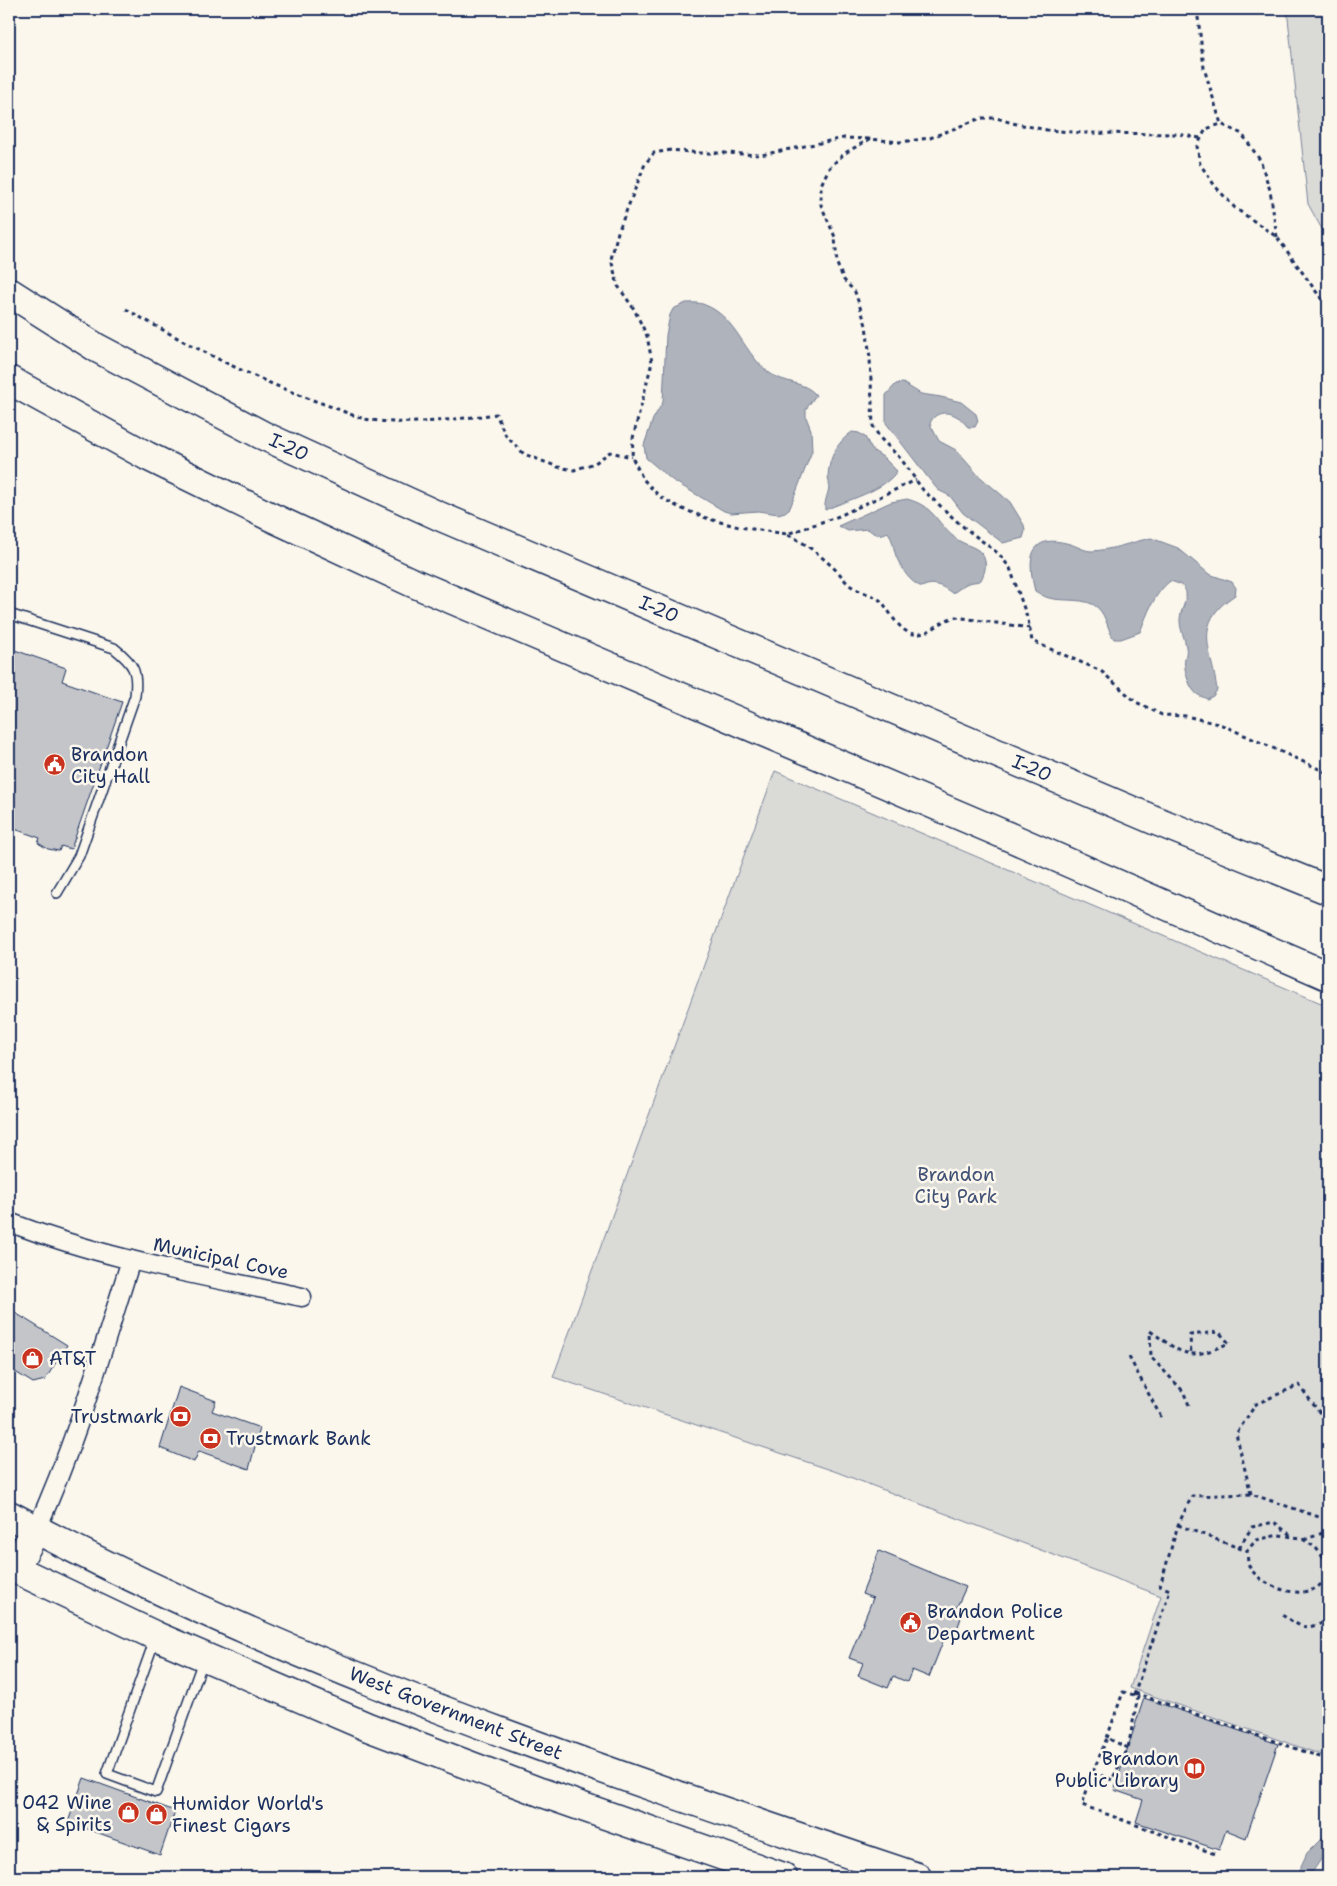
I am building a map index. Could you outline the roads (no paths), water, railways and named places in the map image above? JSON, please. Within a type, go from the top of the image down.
[{"type":"main road","name":"I-20","points":[[9,292],[97,348],[253,430],[439,516],[1154,820],[1328,890]]},
{"type":"main road","points":[[9,380],[147,456],[269,516],[411,582],[996,830],[1328,976]]},
{"type":"main road","name":"West Government Street","points":[[9,1515],[165,1593],[286,1646],[505,1734],[917,1877]]},
{"type":"main road","points":[[36,1530],[12,1568],[156,1636],[368,1727],[540,1792],[783,1877]]},
{"type":"main road","points":[[669,1837],[684,1797]]},
{"type":"street","name":"Municipal Cove","points":[[9,1222],[56,1239],[131,1260],[302,1297]]},
{"type":"street","name":"Municipal Cove","points":[[36,1530],[50,1500],[76,1432],[131,1260]]},
{"type":"lane","points":[[9,614],[114,648],[134,668],[137,679],[135,696],[79,856],[57,893]]},
{"type":"lane","points":[[156,1636],[107,1774],[156,1792],[204,1658]]},
{"type":"place","name":"Brandon City Hall","points":[[55,765]]},
{"type":"place","name":"AT&T","points":[[33,1358]]},
{"type":"place","name":"Trustmark","points":[[180,1416]]},
{"type":"place","name":"Trustmark Bank","points":[[210,1438]]},
{"type":"place","name":"Brandon Police Department","points":[[911,1622]]},
{"type":"place","name":"Brandon Public Library","points":[[1195,1769]]},
{"type":"place","name":"042 Wine & Spirits","points":[[128,1813]]},
{"type":"place","name":"Humidor World's Finest Cigars","points":[[156,1814]]},
{"type":"park label","name":"Brandon City Park","points":[[956,1185]]}]
